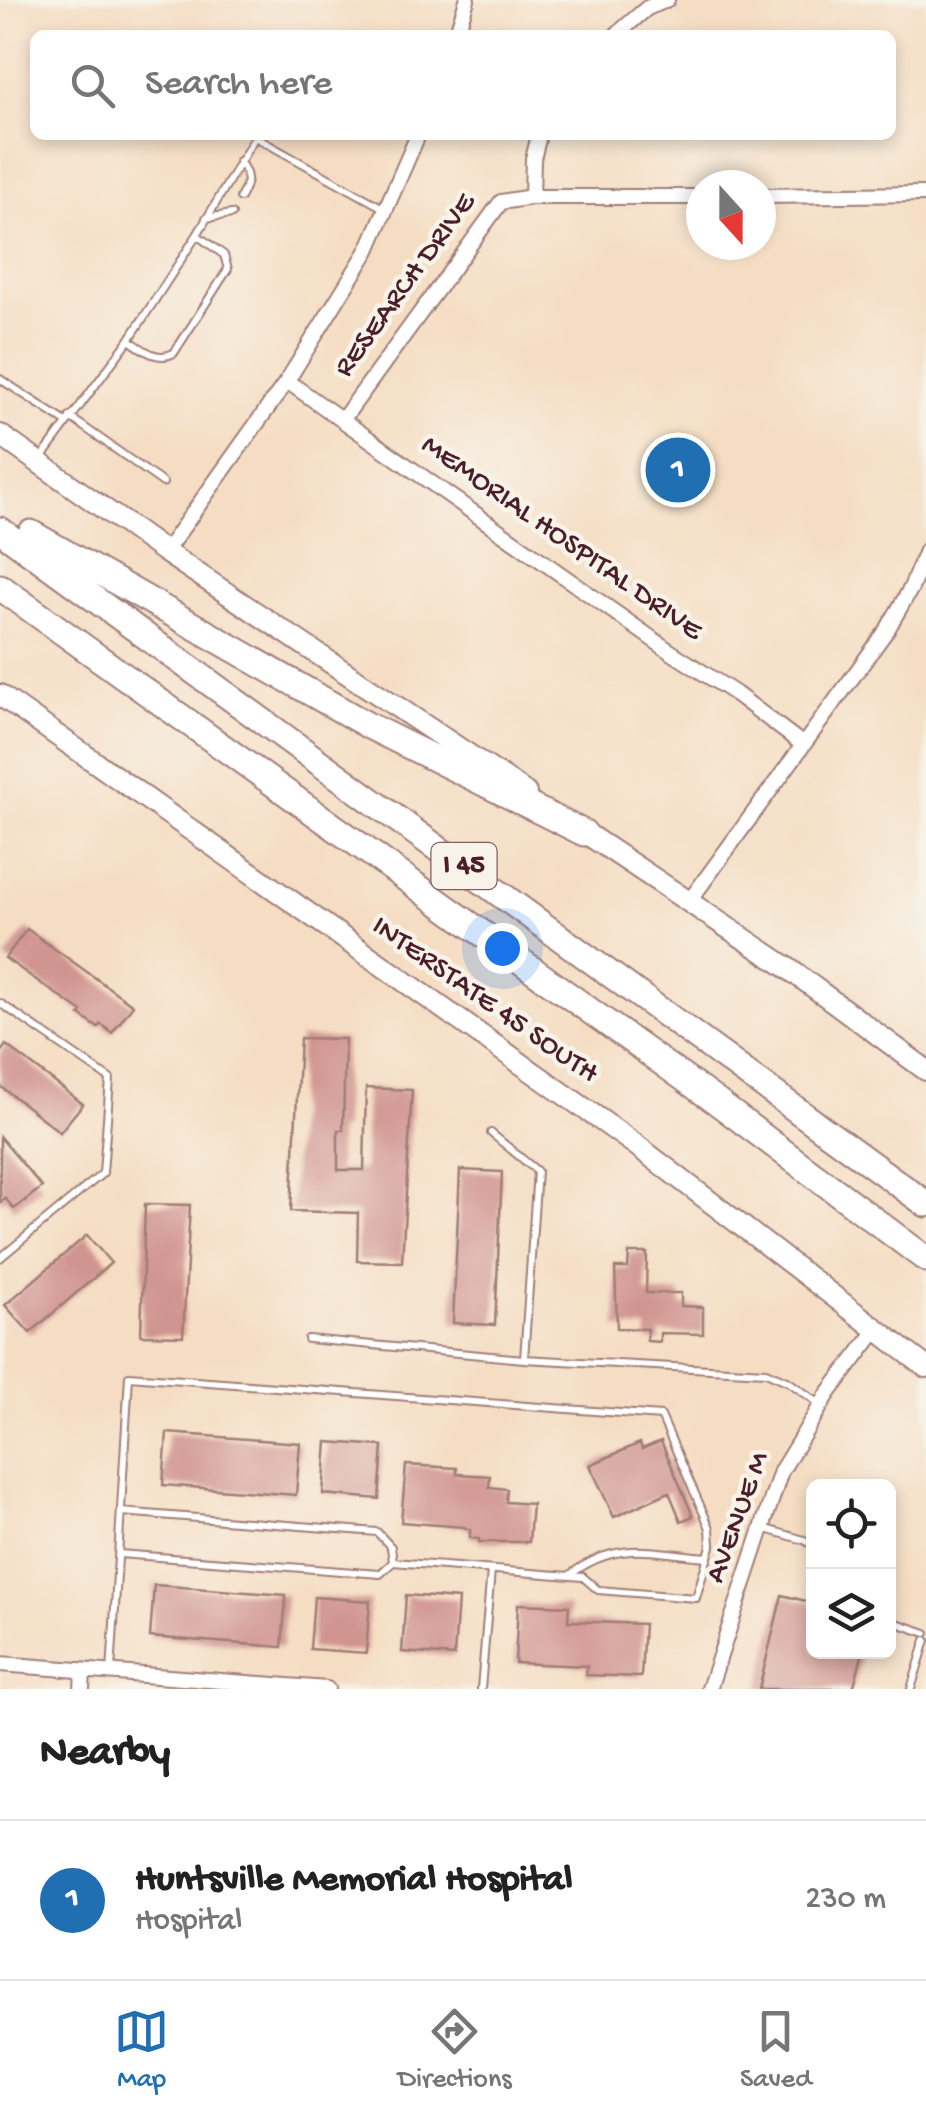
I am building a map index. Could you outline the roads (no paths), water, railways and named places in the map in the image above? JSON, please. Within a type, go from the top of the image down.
[{"type":"highway","points":[[0,515],[369,726],[584,833]]},
{"type":"highway","name":"I 45","points":[[0,530],[926,1204]]},
{"type":"highway","name":"I 45","points":[[0,587],[701,1090],[926,1260]]},
{"type":"main road","points":[[0,435],[165,552],[785,966],[926,1070]]},
{"type":"main road","name":"INTERSTATE 45 SOUTH","points":[[0,695],[636,1145],[926,1367]]},
{"type":"street","points":[[462,30],[467,0]]},
{"type":"street","points":[[622,30],[647,8],[667,0]]},
{"type":"street","points":[[165,552],[288,381],[368,250],[416,140]]},
{"type":"street","points":[[532,197],[532,159],[538,140]]},
{"type":"street","points":[[776,196],[926,194]]},
{"type":"street","name":"RESEARCH DRIVE","points":[[343,419],[500,202],[532,197],[686,196]]},
{"type":"street","name":"MEMORIAL HOSPITAL DRIVE","points":[[288,381],[802,744]]},
{"type":"street","points":[[688,903],[887,630],[926,551]]},
{"type":"street","name":"AVENUE M","points":[[709,1689],[781,1471],[821,1405],[878,1328]]},
{"type":"street","points":[[0,1664],[327,1689]]},
{"type":"street","points":[[82,1689],[83,1670]]},
{"type":"lane","points":[[38,462],[128,340],[253,140]]},
{"type":"lane","points":[[260,140],[386,210]]},
{"type":"lane","points":[[239,160],[248,172],[240,198]]},
{"type":"lane","points":[[205,218],[232,214]]},
{"type":"lane","points":[[128,340],[154,355],[174,353],[228,269],[224,255],[196,235]]},
{"type":"lane","points":[[0,379],[163,483]]},
{"type":"lane","points":[[0,1003],[110,1079],[103,1174],[1,1256]]},
{"type":"lane","points":[[491,1133],[536,1171],[524,1359]]},
{"type":"lane","points":[[308,1338],[524,1359],[766,1372],[789,1382],[821,1405]]},
{"type":"lane","points":[[111,1672],[118,1554],[130,1376],[661,1416],[710,1528],[711,1546],[696,1598],[598,1590],[583,1577],[393,1562],[380,1574],[118,1554]]},
{"type":"lane","points":[[121,1512],[378,1532],[390,1547],[393,1562]]},
{"type":"lane","points":[[760,1527],[806,1541]]},
{"type":"lane","points":[[569,1576],[601,1554],[619,1550],[708,1557]]},
{"type":"lane","points":[[481,1689],[491,1570]]},
{"type":"lane","points":[[896,1624],[926,1637],[911,1689]]},
{"type":"place","name":"Huntsville Memorial Hospital","points":[[678,470]]}]
